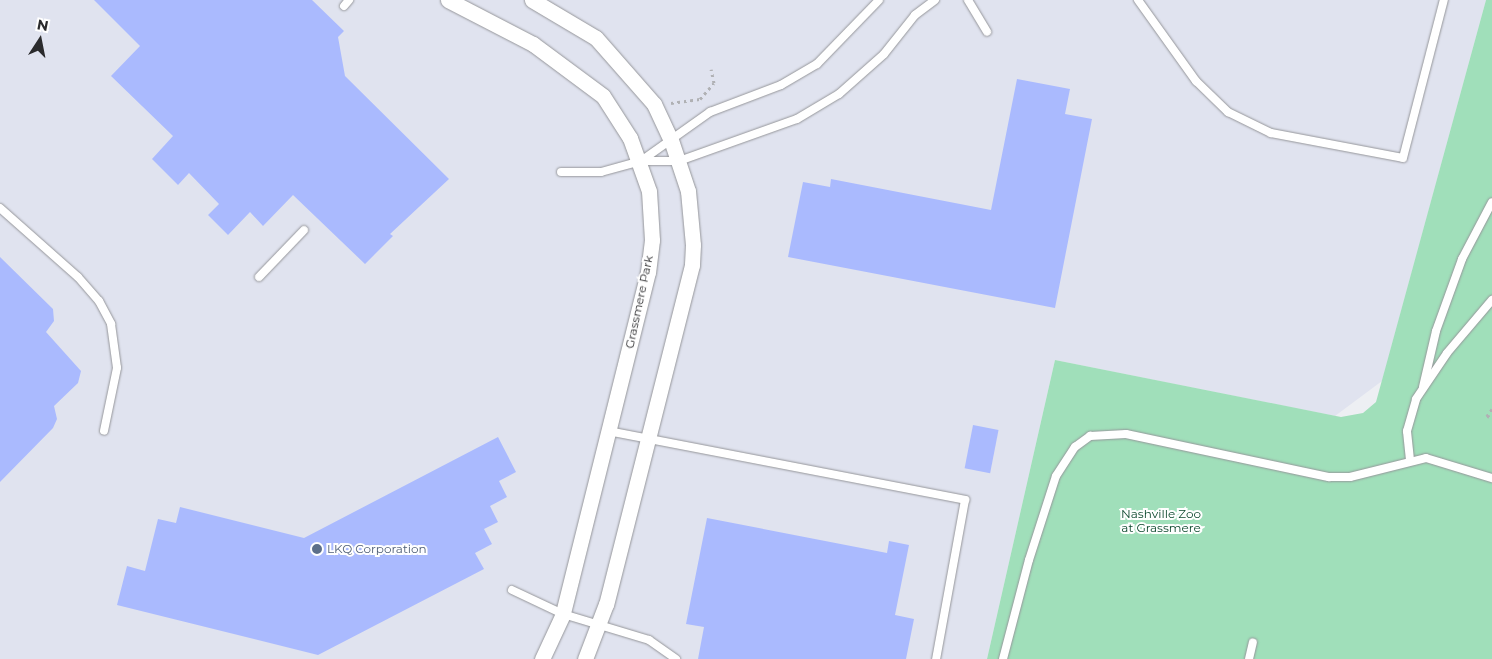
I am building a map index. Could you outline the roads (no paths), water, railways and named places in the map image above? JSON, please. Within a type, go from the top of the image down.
[{"type":"street","name":"Grassmere Park","points":[[448,0],[568,66],[603,96],[641,161],[649,191],[652,240],[648,272],[563,614],[542,659]]},
{"type":"street","points":[[532,0],[596,38],[622,64],[654,104],[671,140],[688,191],[692,265],[598,627],[585,659]]},
{"type":"lane","points":[[641,161],[710,112],[781,86],[817,64],[879,0]]},
{"type":"lane","points":[[561,172],[601,172],[641,161],[678,161],[797,119],[839,94],[884,54],[915,15],[935,0]]},
{"type":"lane","points":[[968,0],[987,32]]},
{"type":"lane","points":[[1138,0],[1196,81],[1228,112],[1270,133],[1402,158],[1444,0]]},
{"type":"lane","points":[[1410,460],[1407,431],[1423,387],[1436,331],[1462,259],[1492,202]]},
{"type":"lane","points":[[0,208],[78,277],[99,301],[111,324],[117,368],[104,431]]},
{"type":"lane","points":[[258,277],[304,230]]},
{"type":"lane","points":[[1423,387],[1492,300]]},
{"type":"lane","points":[[608,431],[964,500],[936,659]]},
{"type":"lane","points":[[1003,659],[1029,560],[1056,476],[1075,447],[1090,436],[1126,434],[1329,477],[1372,473],[1410,460],[1426,458],[1492,478]]},
{"type":"lane","points":[[512,590],[563,614],[598,627],[649,640],[676,659]]},
{"type":"lane","points":[[1249,659],[1253,642]]},
{"type":"place","name":"LKQ Corporation","points":[[317,549]]},
{"type":"park label","name":"Nashville Zoo at Grassmere","points":[[1161,521]]}]
